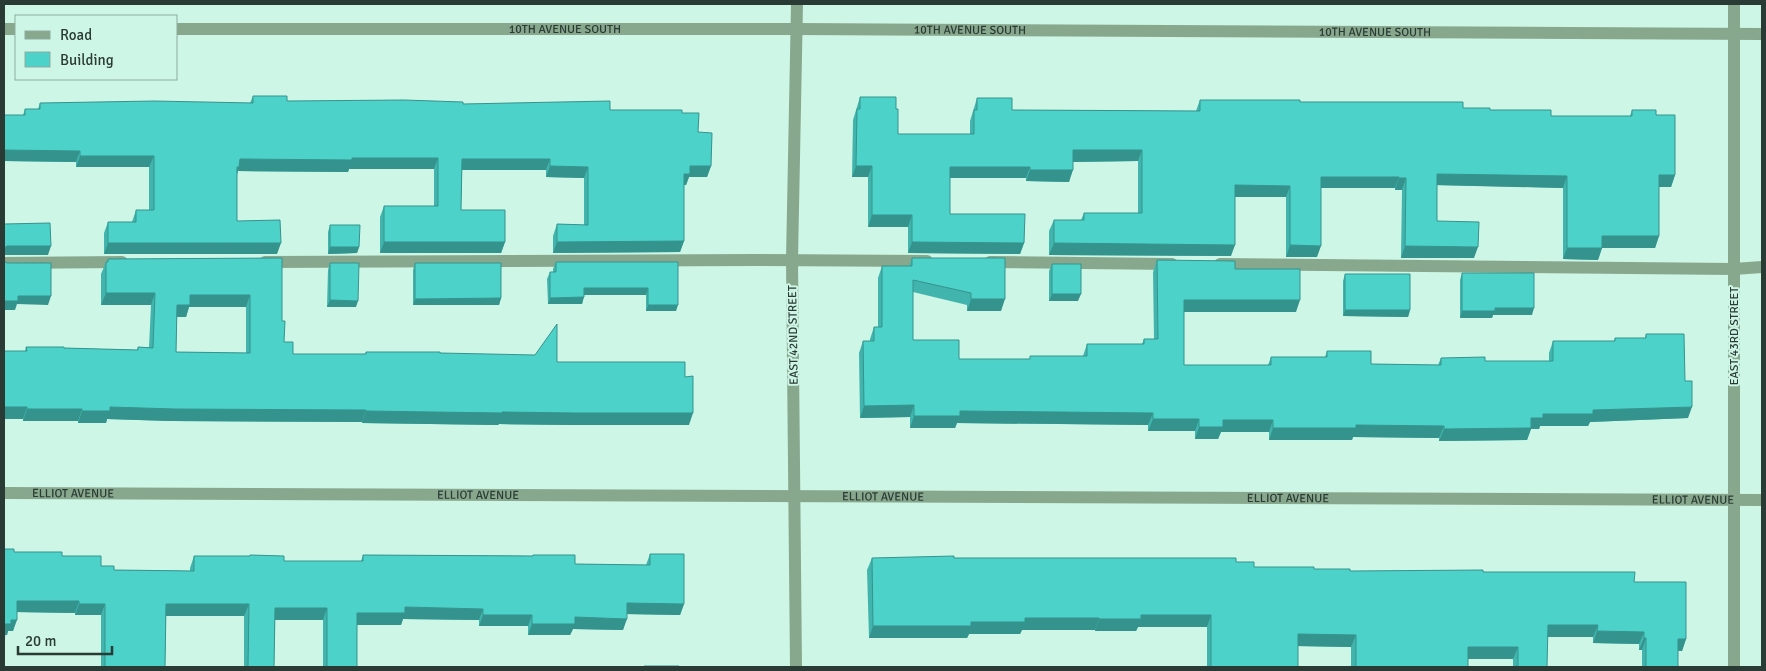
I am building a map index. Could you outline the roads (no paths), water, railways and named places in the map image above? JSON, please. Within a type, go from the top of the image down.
[{"type":"street","name":"EAST 42ND STREET","points":[[796,667],[792,260],[797,4]]},
{"type":"street","name":"EAST 43RD STREET","points":[[1734,4],[1734,667]]},
{"type":"street","name":"10TH AVENUE SOUTH","points":[[178,29],[797,29],[1762,34]]},
{"type":"street","points":[[252,262],[792,260],[936,262]]},
{"type":"street","points":[[4,263],[133,262]]},
{"type":"street","points":[[976,262],[1184,264]]},
{"type":"street","points":[[1204,264],[1734,269],[1762,267]]},
{"type":"street","name":"ELLIOT AVENUE","points":[[4,493],[1762,500]]}]
